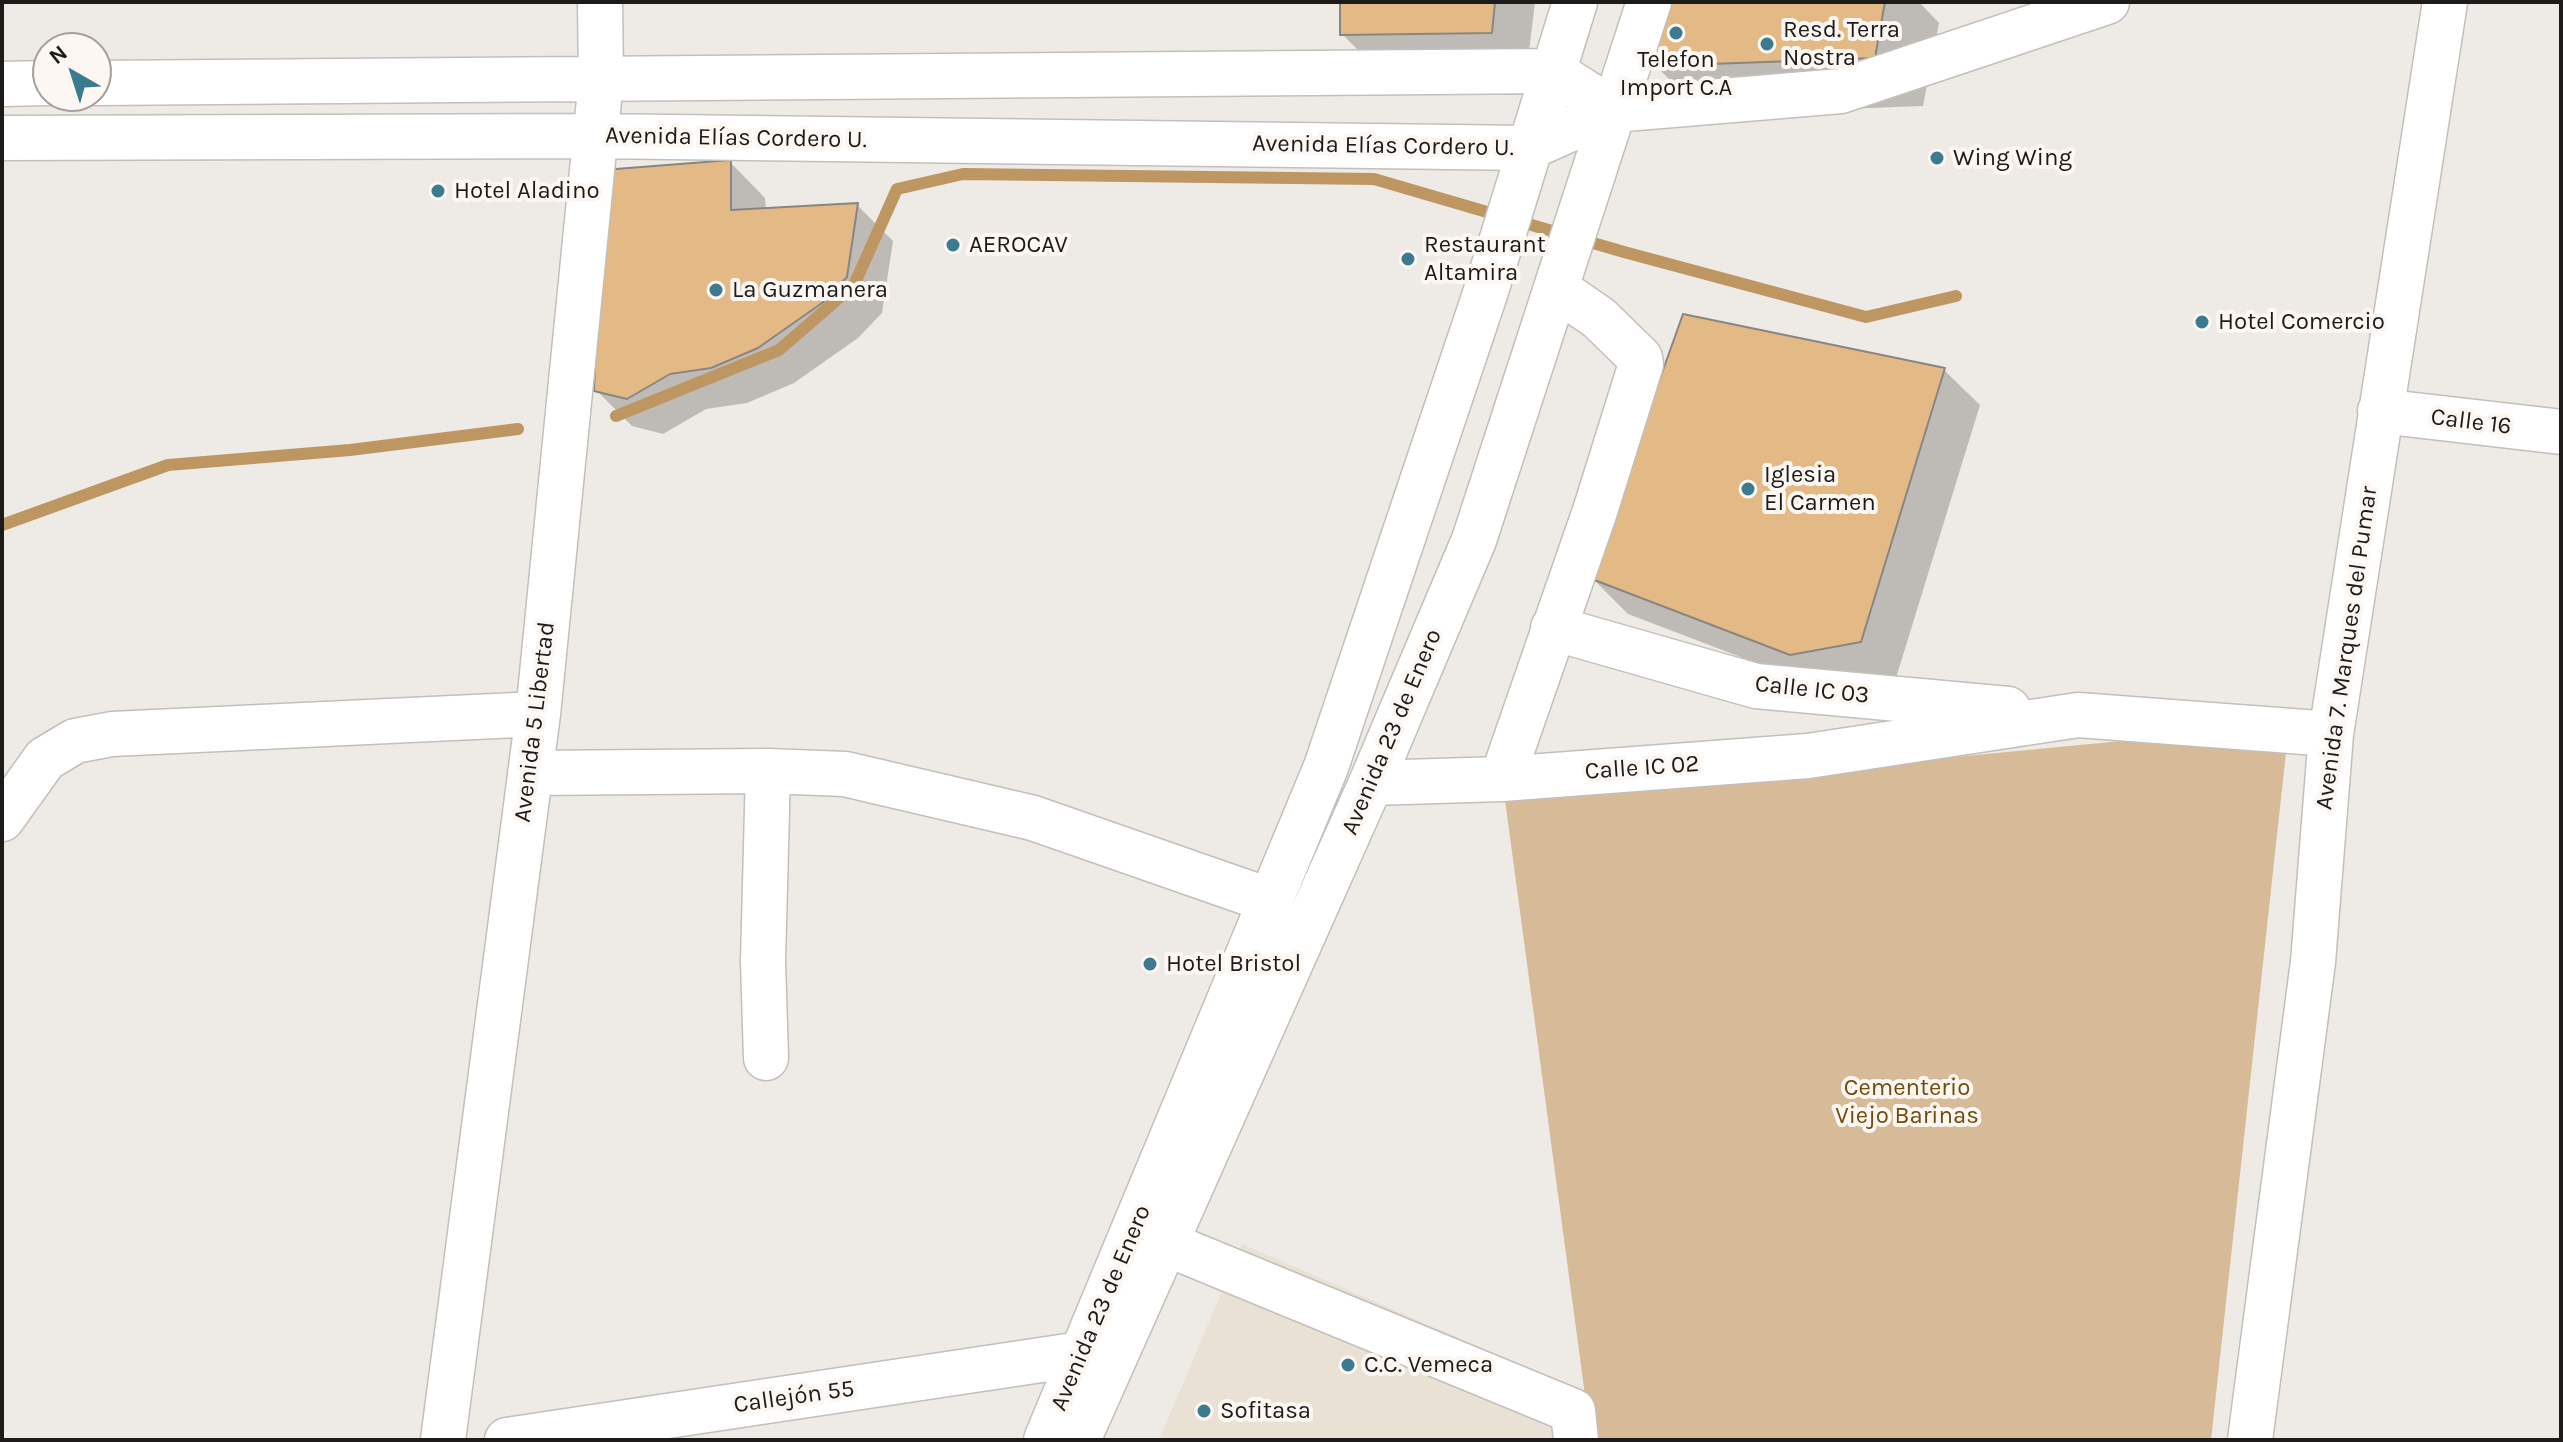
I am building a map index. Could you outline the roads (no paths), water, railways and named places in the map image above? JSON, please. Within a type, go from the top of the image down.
[{"type":"street","name":"Avenida 5 Libertad","points":[[443,1440],[538,714],[601,80],[600,2]]},
{"type":"street","name":"Avenida 23 de Enero","points":[[1046,1440],[1326,767],[1485,294],[1575,2]]},
{"type":"street","name":"Avenida 23 de Enero","points":[[1078,1440],[1371,783],[1474,540],[1649,2]]},
{"type":"street","name":"Avenida Elías Cordero U.","points":[[2,138],[594,136],[1528,148],[1613,110],[1841,91],[2107,2]]},
{"type":"street","name":"Avenida 7. Marques del Pumar","points":[[2250,1440],[2313,962],[2331,734],[2445,2]]},
{"type":"street","points":[[112,83],[1552,71],[1613,110]]},
{"type":"street","points":[[2,84],[32,83]]},
{"type":"street","points":[[1502,779],[1641,364],[1640,358],[1599,318],[1557,289]]},
{"type":"street","name":"Calle 16","points":[[2380,411],[2561,432]]},
{"type":"street","name":"Calle IC 03","points":[[1553,628],[1756,686],[2078,715]]},
{"type":"street","points":[[2,819],[45,759],[75,741],[112,734],[538,714]]},
{"type":"street","name":"Calle IC 02","points":[[1371,783],[1502,779],[1808,756],[2078,715],[2331,734]]},
{"type":"street","points":[[766,1058],[763,961],[768,771]]},
{"type":"street","points":[[530,773],[768,771],[845,774],[1033,818],[1271,901]]},
{"type":"street","points":[[1167,1244],[1573,1411],[1576,1440]]},
{"type":"street","name":"Callejón 55","points":[[507,1440],[1081,1354]]},
{"type":"waterway","points":[[616,416],[779,350],[854,285],[897,189],[963,174],[1374,179],[1624,252],[1866,317],[1956,296]]},
{"type":"waterway","points":[[2,525],[168,465],[350,450],[518,429]]},
{"type":"place","name":"Telefon Import C.A","points":[[1676,33]]},
{"type":"place","name":"Resd. Terra Nostra","points":[[1767,44]]},
{"type":"place","name":"Wing Wing","points":[[1937,158]]},
{"type":"place","name":"Hotel Aladino","points":[[438,191]]},
{"type":"place","name":"AEROCAV","points":[[953,245]]},
{"type":"place","name":"Restaurant Altamira","points":[[1408,259]]},
{"type":"place","name":"La Guzmanera","points":[[716,290]]},
{"type":"place","name":"Hotel Comercio","points":[[2202,322]]},
{"type":"place","name":"Iglesia El Carmen","points":[[1748,489]]},
{"type":"place","name":"Hotel Bristol","points":[[1150,964]]},
{"type":"place","name":"C.C. Vemeca","points":[[1348,1365]]},
{"type":"place","name":"Sofitasa","points":[[1204,1411]]},
{"type":"park label","name":"Cementerio Viejo Barinas","points":[[1907,1102]]}]
